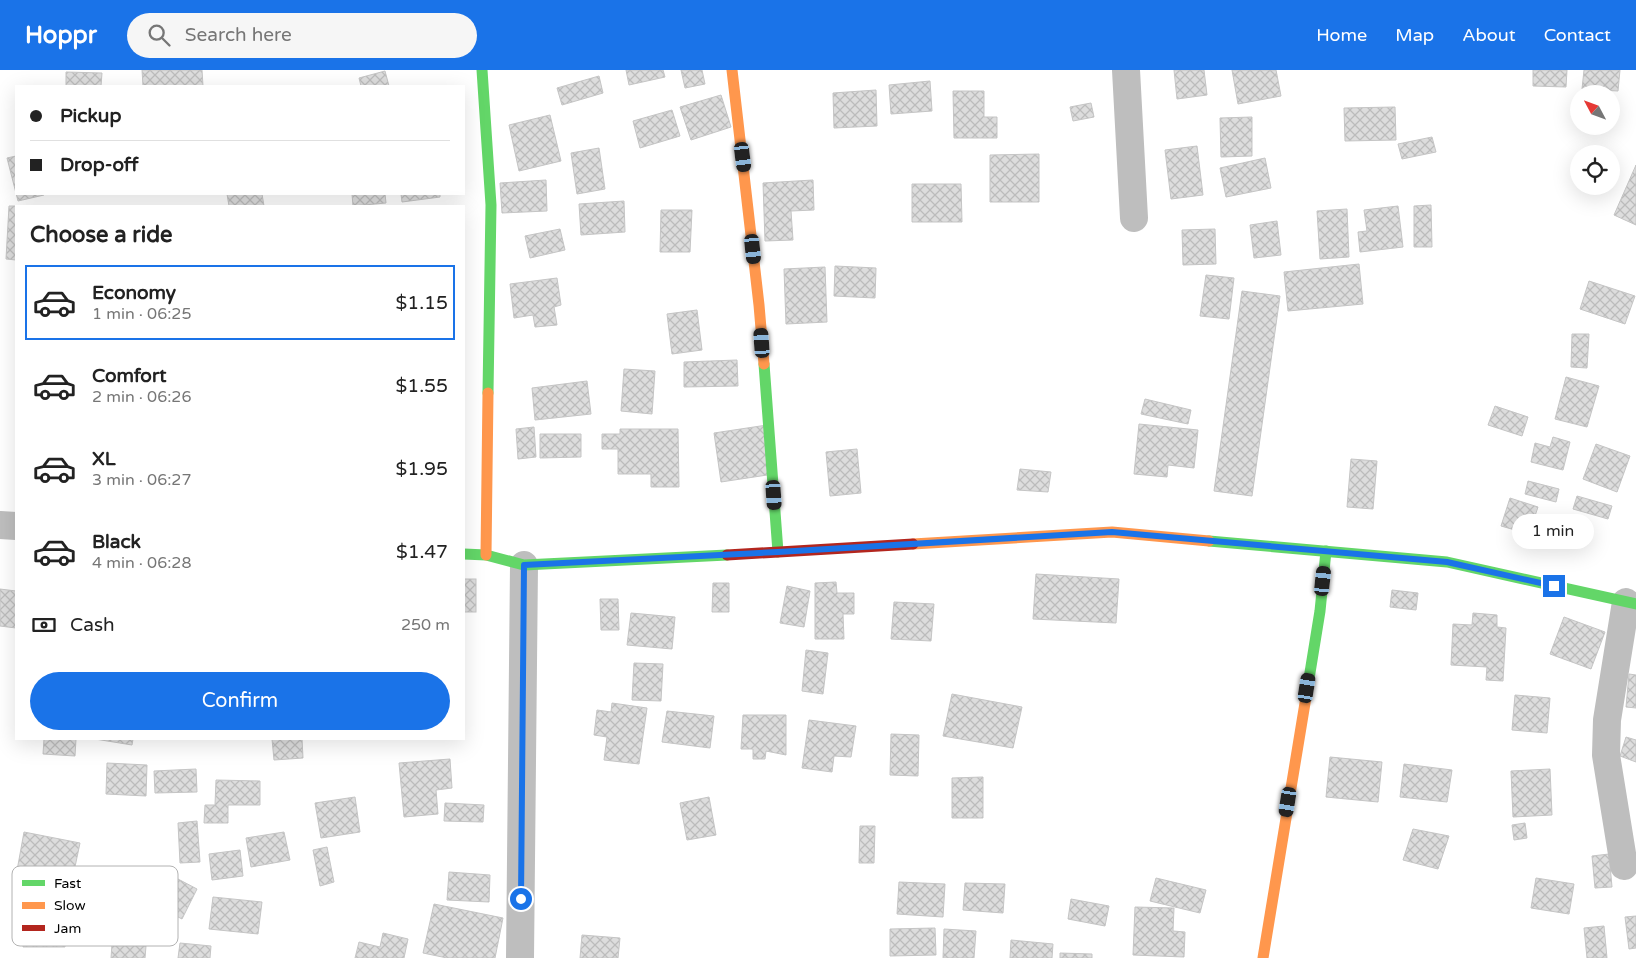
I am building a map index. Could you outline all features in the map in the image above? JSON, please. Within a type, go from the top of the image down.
[{"type":"street","points":[[482,70],[490,205],[486,555]]},
{"type":"street","points":[[732,70],[759,305],[778,552]]},
{"type":"street","points":[[1126,70],[1134,218]]},
{"type":"street","points":[[0,525],[15,526]]},
{"type":"street","points":[[465,554],[486,555],[524,565],[1112,532],[1447,562],[1631,603],[1607,720],[1606,755],[1624,866]]},
{"type":"street","points":[[1263,958],[1320,611],[1326,551]]},
{"type":"street","points":[[520,958],[524,565]]},
{"type":"building","points":[[142,70],[202,70],[203,85],[143,85]]},
{"type":"building","points":[[626,70],[663,70],[665,77],[629,85]]},
{"type":"building","points":[[681,70],[702,70],[705,84],[685,88]]},
{"type":"building","points":[[1174,70],[1204,70],[1207,95],[1177,99]]},
{"type":"building","points":[[1232,70],[1276,70],[1281,96],[1238,104]]},
{"type":"building","points":[[1533,70],[1567,70],[1566,87],[1533,86]]},
{"type":"building","points":[[1584,70],[1620,70],[1619,85],[1582,85]]},
{"type":"building","points":[[385,71],[389,85],[361,85],[359,78]]},
{"type":"building","points":[[66,72],[102,73],[101,85],[66,85]]},
{"type":"building","points":[[599,76],[603,93],[562,105],[557,88]]},
{"type":"building","points":[[930,81],[932,111],[891,114],[889,85]]},
{"type":"building","points":[[876,90],[877,126],[834,128],[833,93]]},
{"type":"building","points":[[953,91],[984,91],[984,117],[997,117],[997,138],[954,138]]},
{"type":"building","points":[[721,95],[731,127],[691,140],[680,107]]},
{"type":"building","points":[[1091,103],[1094,117],[1073,121],[1070,107]]},
{"type":"building","points":[[1395,107],[1396,140],[1345,141],[1344,108]]},
{"type":"building","points":[[672,110],[680,136],[640,148],[633,121]]},
{"type":"building","points":[[550,115],[561,161],[519,171],[509,125]]},
{"type":"building","points":[[1252,117],[1252,156],[1221,157],[1220,118]]},
{"type":"building","points":[[1432,137],[1436,152],[1402,159],[1398,144]]},
{"type":"building","points":[[1197,146],[1203,195],[1171,199],[1165,150]]},
{"type":"building","points":[[599,148],[605,189],[577,194],[571,153]]},
{"type":"building","points":[[1039,154],[1039,202],[990,202],[990,155]]},
{"type":"building","points":[[15,156],[15,189],[7,158]]},
{"type":"building","points":[[1265,158],[1271,188],[1226,197],[1220,168]]},
{"type":"building","points":[[1636,165],[1636,225],[1614,215]]},
{"type":"building","points":[[546,180],[547,211],[502,213],[500,183]]},
{"type":"building","points":[[813,180],[814,210],[791,211],[793,240],[765,241],[763,183]]},
{"type":"building","points":[[912,184],[961,184],[962,222],[912,222]]},
{"type":"building","points":[[16,195],[44,195],[18,201]]},
{"type":"building","points":[[227,195],[262,195],[264,205],[229,205]]},
{"type":"building","points":[[352,195],[385,195],[386,203],[353,205]]},
{"type":"building","points":[[401,195],[440,195],[440,197],[402,202]]},
{"type":"building","points":[[624,201],[625,232],[581,235],[579,204]]},
{"type":"building","points":[[1431,205],[1432,247],[1414,247],[1414,206]]},
{"type":"building","points":[[9,206],[15,206],[15,260],[6,259]]},
{"type":"building","points":[[1398,206],[1403,247],[1360,252],[1358,232],[1367,231],[1364,210]]},
{"type":"building","points":[[1347,209],[1349,257],[1320,259],[1317,211]]},
{"type":"building","points":[[661,210],[692,210],[690,252],[660,252]]},
{"type":"building","points":[[1277,221],[1281,255],[1254,258],[1250,225]]},
{"type":"building","points":[[560,229],[565,250],[530,258],[525,236]]},
{"type":"building","points":[[1215,229],[1216,264],[1183,265],[1182,230]]},
{"type":"building","points":[[1359,264],[1363,304],[1288,311],[1284,272]]},
{"type":"building","points":[[835,266],[876,268],[875,298],[834,296]]},
{"type":"building","points":[[825,267],[827,322],[786,324],[784,269]]},
{"type":"building","points":[[1206,275],[1234,278],[1229,319],[1200,316]]},
{"type":"building","points":[[557,278],[561,305],[554,307],[557,325],[535,327],[533,315],[514,318],[510,284]]},
{"type":"building","points":[[1589,281],[1635,296],[1625,324],[1580,309]]},
{"type":"building","points":[[1242,291],[1280,296],[1252,496],[1214,491]]},
{"type":"building","points":[[697,310],[702,350],[672,354],[667,314]]},
{"type":"building","points":[[1572,334],[1589,334],[1587,368],[1571,367]]},
{"type":"building","points":[[737,360],[738,386],[684,387],[684,362]]},
{"type":"building","points":[[624,369],[655,371],[652,414],[621,411]]},
{"type":"building","points":[[1566,377],[1599,386],[1587,427],[1555,419]]},
{"type":"building","points":[[587,381],[591,414],[535,420],[532,388]]},
{"type":"building","points":[[1145,399],[1191,410],[1188,424],[1141,414]]},
{"type":"building","points":[[1495,406],[1528,417],[1522,436],[1488,425]]},
{"type":"building","points":[[1139,424],[1198,430],[1194,468],[1168,465],[1167,477],[1134,474]]},
{"type":"building","points":[[767,425],[774,474],[721,482],[714,433]]},
{"type":"building","points":[[534,427],[536,457],[518,459],[516,429]]},
{"type":"building","points":[[620,429],[678,429],[679,487],[651,487],[651,474],[618,474],[618,449],[602,449],[602,434],[620,434]]},
{"type":"building","points":[[540,434],[581,434],[581,457],[540,458]]},
{"type":"building","points":[[1553,437],[1570,442],[1563,470],[1531,462],[1535,443],[1550,447]]},
{"type":"building","points":[[1596,444],[1630,456],[1617,492],[1583,479]]},
{"type":"building","points":[[857,449],[861,493],[830,496],[826,452]]},
{"type":"building","points":[[1351,459],[1377,461],[1373,509],[1347,507]]},
{"type":"building","points":[[1020,469],[1051,472],[1048,492],[1017,490]]},
{"type":"building","points":[[1528,481],[1559,489],[1556,502],[1525,494]]},
{"type":"building","points":[[1577,496],[1612,506],[1608,519],[1573,509]]},
{"type":"building","points":[[1510,498],[1538,507],[1529,534],[1501,526]]},
{"type":"building","points":[[1036,574],[1119,579],[1116,623],[1033,619]]},
{"type":"building","points":[[465,579],[476,579],[476,612],[465,612]]},
{"type":"building","points":[[836,582],[837,593],[854,593],[854,614],[843,614],[844,639],[815,639],[815,583]]},
{"type":"building","points":[[713,583],[729,583],[729,612],[712,612]]},
{"type":"building","points":[[787,586],[810,591],[804,627],[780,623]]},
{"type":"building","points":[[0,589],[15,591],[15,628],[0,626]]},
{"type":"building","points":[[1392,590],[1418,593],[1416,610],[1390,607]]},
{"type":"building","points":[[600,599],[618,599],[619,630],[601,630]]},
{"type":"building","points":[[894,602],[934,604],[931,641],[891,639]]},
{"type":"building","points":[[631,613],[675,617],[672,649],[627,645]]},
{"type":"building","points":[[1473,613],[1497,615],[1497,627],[1506,628],[1503,681],[1486,680],[1487,667],[1451,665],[1453,624],[1472,625]]},
{"type":"building","points":[[1564,617],[1605,632],[1591,669],[1550,654]]},
{"type":"building","points":[[806,650],[828,653],[823,694],[802,691]]},
{"type":"building","points":[[634,663],[663,664],[661,701],[632,700]]},
{"type":"building","points":[[1629,674],[1636,675],[1636,708],[1626,707]]},
{"type":"building","points":[[952,694],[1022,707],[1013,748],[943,736]]},
{"type":"building","points":[[1515,695],[1550,698],[1547,733],[1512,730]]},
{"type":"building","points":[[612,703],[647,708],[639,764],[604,760],[607,737],[594,735],[597,710],[611,712]]},
{"type":"building","points":[[667,711],[714,716],[710,748],[662,742]]},
{"type":"building","points":[[743,715],[786,715],[786,755],[766,751],[765,759],[753,759],[753,749],[741,749]]},
{"type":"building","points":[[809,720],[856,726],[851,757],[834,756],[832,772],[802,768]]},
{"type":"building","points":[[891,734],[919,735],[918,776],[890,775]]},
{"type":"building","points":[[1626,737],[1636,740],[1636,762],[1620,756]]},
{"type":"building","points":[[44,740],[76,740],[75,756],[43,754]]},
{"type":"building","points":[[101,740],[133,740],[132,745]]},
{"type":"building","points":[[272,740],[302,740],[303,758],[274,760]]},
{"type":"building","points":[[1330,757],[1382,762],[1378,802],[1326,797]]},
{"type":"building","points":[[450,759],[452,788],[436,790],[438,814],[404,817],[399,763]]},
{"type":"building","points":[[107,763],[147,765],[146,796],[106,794]]},
{"type":"building","points":[[1404,764],[1452,770],[1447,802],[1400,797]]},
{"type":"building","points":[[196,769],[197,792],[155,793],[154,771]]},
{"type":"building","points":[[1550,769],[1552,815],[1513,817],[1511,771]]},
{"type":"building","points":[[983,777],[983,818],[952,818],[952,778]]},
{"type":"building","points":[[216,780],[260,781],[260,805],[228,805],[228,823],[204,823],[205,805],[215,805]]},
{"type":"building","points":[[355,797],[360,832],[321,838],[315,803]]},
{"type":"building","points":[[709,797],[716,835],[687,840],[680,803]]},
{"type":"building","points":[[445,803],[484,805],[483,822],[444,821]]},
{"type":"building","points":[[197,821],[200,862],[180,863],[178,823]]},
{"type":"building","points":[[1525,823],[1527,838],[1514,840],[1512,825]]},
{"type":"building","points":[[860,826],[875,826],[874,863],[859,863]]},
{"type":"building","points":[[1413,829],[1449,836],[1438,869],[1403,860]]},
{"type":"building","points":[[24,832],[80,843],[75,866],[18,866]]},
{"type":"building","points":[[284,832],[290,860],[251,867],[246,838]]},
{"type":"building","points":[[327,847],[334,882],[320,886],[313,850]]},
{"type":"building","points":[[240,850],[243,876],[212,880],[209,854]]},
{"type":"building","points":[[1609,854],[1612,887],[1595,888],[1592,856]]},
{"type":"building","points":[[449,872],[490,875],[489,902],[447,900]]},
{"type":"building","points":[[1156,878],[1206,890],[1200,913],[1150,901]]},
{"type":"building","points":[[1536,878],[1574,884],[1569,914],[1531,908]]},
{"type":"building","points":[[178,879],[197,889],[182,919],[178,917]]},
{"type":"building","points":[[899,882],[945,884],[943,917],[897,914]]},
{"type":"building","points":[[965,883],[1005,884],[1003,913],[963,910]]},
{"type":"building","points":[[213,897],[262,902],[258,934],[209,929]]},
{"type":"building","points":[[1071,899],[1109,906],[1105,926],[1068,919]]},
{"type":"building","points":[[434,904],[503,918],[495,958],[447,958],[423,953]]},
{"type":"building","points":[[1135,907],[1174,908],[1173,931],[1185,932],[1184,957],[1133,955]]},
{"type":"building","points":[[1636,916],[1636,948],[1629,949],[1625,917]]},
{"type":"building","points":[[1604,926],[1607,958],[1587,958],[1584,928]]},
{"type":"building","points":[[935,928],[936,955],[890,956],[890,929]]},
{"type":"building","points":[[944,929],[976,931],[974,958],[943,958]]},
{"type":"building","points":[[383,933],[408,939],[404,958],[355,958],[359,942],[380,947]]},
{"type":"building","points":[[582,935],[620,938],[618,958],[580,958]]},
{"type":"building","points":[[1011,940],[1053,944],[1052,958],[1010,958]]},
{"type":"building","points":[[180,943],[211,946],[210,958],[178,958]]},
{"type":"building","points":[[23,946],[65,946],[65,947]]},
{"type":"building","points":[[112,946],[146,946],[145,958],[111,958]]},
{"type":"building","points":[[1060,953],[1092,954],[1092,958],[1060,958]]},
{"type":"traffic: fast","points":[[482,70],[491,205],[488,393]]},
{"type":"traffic: fast","points":[[764,364],[778,552]]},
{"type":"traffic: fast","points":[[1209,541],[1447,562],[1636,604]]},
{"type":"traffic: fast","points":[[1307,691],[1320,611],[1326,551]]},
{"type":"traffic: fast","points":[[465,554],[486,555],[524,565],[727,555]]},
{"type":"traffic: slow","points":[[732,70],[764,364]]},
{"type":"traffic: slow","points":[[486,555],[488,393]]},
{"type":"traffic: slow","points":[[913,544],[1112,532],[1209,541]]},
{"type":"traffic: slow","points":[[1263,958],[1307,691]]},
{"type":"traffic: jam","points":[[727,555],[913,544]]},
{"type":"route","points":[[521,899],[524,565],[1112,532],[1447,562],[1554,586]]}]
